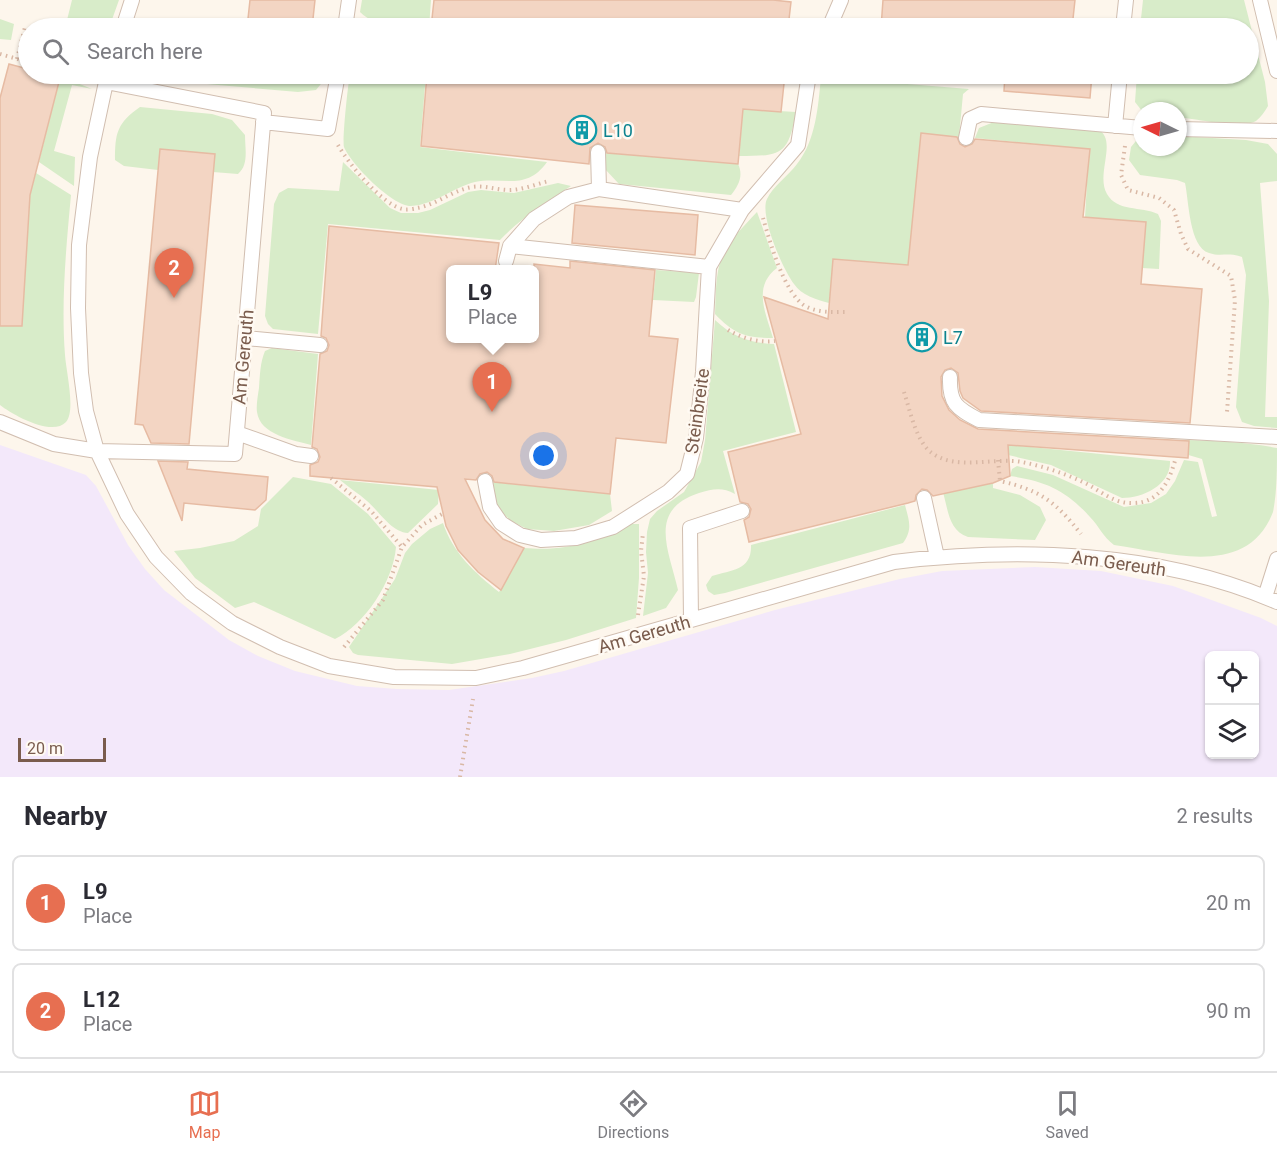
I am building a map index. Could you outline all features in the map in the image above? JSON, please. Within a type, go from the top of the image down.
[{"type":"lane","points":[[126,18],[132,0]]},
{"type":"lane","points":[[346,18],[349,0]]},
{"type":"lane","points":[[833,18],[841,0]]},
{"type":"lane","points":[[1124,18],[1126,0]]},
{"type":"lane","points":[[1260,0],[1277,71]]},
{"type":"lane","name":"Am Gereuth","points":[[106,84],[90,157],[79,245],[78,308],[81,373],[86,411],[97,451],[127,514],[156,557],[191,593],[232,623],[280,647],[329,666],[394,677],[476,678],[523,668],[894,562],[937,557],[1039,554],[1098,557],[1201,576],[1271,599]]},
{"type":"lane","name":"Am Gereuth","points":[[0,422],[54,444],[97,451],[235,454],[264,113],[134,84]]},
{"type":"lane","points":[[328,129],[336,84]]},
{"type":"lane","name":"Steinbreite","points":[[485,481],[490,507],[501,523],[520,535],[541,540],[576,538],[613,527],[668,492],[687,474],[696,438],[709,267],[742,210],[798,145],[807,84]]},
{"type":"lane","points":[[1120,84],[1121,127]]},
{"type":"lane","points":[[966,138],[970,119],[981,114],[1133,128]]},
{"type":"lane","name":"Am Gereuth","points":[[263,122],[328,129]]},
{"type":"lane","points":[[1187,129],[1277,131]]},
{"type":"lane","points":[[598,152],[599,189]]},
{"type":"lane","points":[[506,261],[510,246],[534,219],[568,197],[599,189],[742,210]]},
{"type":"lane","points":[[510,246],[709,267]]},
{"type":"lane","points":[[245,338],[321,345]]},
{"type":"lane","points":[[950,377],[949,393],[955,405],[979,420],[1277,437]]},
{"type":"lane","points":[[237,433],[296,454],[311,456]]},
{"type":"lane","points":[[924,498],[937,557]]},
{"type":"lane","points":[[692,620],[690,528],[742,511]]},
{"type":"lane","points":[[1271,599],[1277,559]]},
{"type":"path","points":[[0,54],[17,59],[18,55]]},
{"type":"path","points":[[1121,127],[1121,175],[1128,190],[1159,198],[1174,210],[1188,249],[1231,276],[1235,300],[1226,434]]},
{"type":"path","points":[[328,129],[343,154],[360,175],[389,202],[403,209],[417,208],[470,187],[524,189],[553,180]]},
{"type":"path","points":[[759,190],[767,230],[792,294],[805,305],[819,311],[846,312]]},
{"type":"path","points":[[707,311],[729,331],[738,335],[766,342],[775,341]]},
{"type":"path","points":[[904,392],[923,446],[943,460],[1020,462],[1046,468],[1085,483],[1111,499],[1132,503],[1145,501],[1159,493],[1170,480],[1176,457]]},
{"type":"path","points":[[998,460],[1000,481],[1032,490],[1044,496],[1060,510]]},
{"type":"path","points":[[331,478],[371,511],[402,547]]},
{"type":"path","points":[[638,612],[644,576],[641,551],[644,508]]},
{"type":"path","points":[[329,666],[383,600],[402,547],[422,525],[442,514]]},
{"type":"path","points":[[460,777],[476,678]]},
{"type":"shaded area","points":[[0,445],[86,475],[96,486],[128,545],[145,569],[164,590],[229,640],[258,656],[295,671],[357,686],[449,690],[532,678],[564,671],[775,610],[942,571],[1035,567],[1101,571],[1173,586],[1277,626],[1277,777],[0,777]]},
{"type":"green space","points":[[72,0],[119,0],[113,18],[68,18]]},
{"type":"green space","points":[[362,0],[431,0],[430,18],[369,18],[360,12]]},
{"type":"green space","points":[[1143,0],[1244,0],[1249,18],[1141,18]]},
{"type":"green space","points":[[0,19],[14,24],[11,40],[0,39]]},
{"type":"green space","points":[[1259,59],[1268,106],[1263,114],[1256,121],[1249,123],[1229,124],[1187,118],[1187,102],[1135,102],[1136,84],[1259,84]]},
{"type":"green space","points":[[58,84],[80,84],[92,89],[72,85],[54,151],[75,157],[74,186],[39,162]]},
{"type":"green space","points":[[206,84],[321,84],[316,90],[298,92]]},
{"type":"green space","points":[[349,84],[425,84],[420,147],[547,162],[531,177],[522,180],[475,182],[428,203],[411,206],[383,192],[355,163],[344,147],[344,123]]},
{"type":"green space","points":[[820,84],[907,84],[969,89],[963,94],[959,137],[921,134],[910,250],[934,267],[834,259],[829,303],[805,294],[789,277],[773,242],[765,207],[770,194],[803,155],[812,134]]},
{"type":"green space","points":[[140,107],[212,114],[232,120],[245,135],[244,166],[238,174],[213,172],[215,154],[160,149],[158,170],[124,166],[115,160],[117,136],[126,118]]},
{"type":"green space","points":[[743,109],[796,112],[786,145],[773,154],[739,156]]},
{"type":"green space","points":[[994,122],[1097,129],[1103,134],[1107,149],[1104,186],[1111,200],[1123,206],[1158,214],[1161,221],[1159,269],[1142,268],[1145,222],[1085,217],[1089,149],[975,138],[979,128]]},
{"type":"green space","points":[[1187,137],[1246,140],[1268,144],[1277,154],[1277,181],[1260,183],[1269,301],[1265,417],[1277,417],[1277,428],[1254,426],[1242,422],[1236,407],[1246,275],[1242,257],[1213,254],[1202,249],[1194,233],[1185,183],[1140,175],[1129,160],[1133,145],[1133,156],[1187,156]]},
{"type":"green space","points":[[604,153],[738,164],[740,177],[731,195],[619,184],[604,168]]},
{"type":"green space","points":[[343,162],[390,208],[401,213],[430,210],[468,192],[481,190],[514,193],[558,183],[571,186],[525,218],[500,240],[328,224],[318,334],[273,329],[265,316],[274,204],[279,193],[288,188],[339,191]]},
{"type":"green space","points":[[36,173],[71,195],[64,295],[65,355],[70,409],[66,422],[52,427],[23,419],[0,405],[0,326],[22,326],[30,195]]},
{"type":"green space","points":[[757,212],[777,268],[769,275],[763,292],[763,301],[773,338],[741,334],[715,314],[717,278],[722,257],[733,239]]},
{"type":"green space","points":[[656,270],[699,273],[694,302],[653,300]]},
{"type":"green space","points":[[715,320],[728,331],[742,338],[774,344],[796,432],[723,451],[735,494],[722,490],[699,493],[683,500],[673,510],[667,521],[666,533],[678,590],[666,608],[643,616],[648,573],[647,532],[650,519],[657,511],[684,492],[701,462],[705,440]]},
{"type":"green space","points":[[272,348],[318,354],[311,445],[278,435],[259,420],[257,406],[261,365],[265,351]]},
{"type":"green space","points":[[930,437],[1170,461],[1166,477],[1161,483],[1147,493],[1122,498],[1051,465]]},
{"type":"green space","points":[[1185,440],[1243,443],[1277,448],[1273,512],[1261,533],[1245,547],[1225,554],[1204,557],[1181,556],[1114,545],[1093,520],[1063,493],[1044,484],[1010,476],[1012,469],[1017,466],[1053,475],[1124,507],[1151,503],[1166,494],[1175,481],[1184,460],[1198,462],[1212,517],[1217,516],[1202,459],[1185,454]]},
{"type":"green space","points":[[293,477],[331,484],[368,514],[396,547],[389,574],[376,600],[357,623],[335,639],[254,602],[235,608],[195,578],[174,551],[234,541],[258,526],[261,509]]},
{"type":"green space","points":[[340,480],[439,490],[438,504],[408,533],[402,532]]},
{"type":"green space","points":[[491,482],[610,494],[612,511],[589,525],[554,531],[527,529],[511,521],[494,505]]},
{"type":"green space","points":[[993,483],[993,488],[1020,495],[1040,507],[1046,520],[1035,540],[968,537],[953,525],[943,492]]},
{"type":"green space","points":[[905,505],[909,529],[903,543],[725,593],[714,595],[708,591],[706,585],[712,576],[739,568],[748,560],[751,545]]},
{"type":"green space","points":[[443,523],[447,534],[466,562],[499,592],[524,548],[567,547],[632,524],[639,524],[636,618],[566,640],[510,654],[452,664],[353,653],[349,647],[395,579],[405,553],[430,529]]},
{"type":"building","points":[[250,0],[315,0],[313,18],[248,18]]},
{"type":"building","points":[[434,0],[773,0],[791,2],[789,18],[432,18]]},
{"type":"building","points":[[883,0],[1075,0],[1073,18],[882,18]]},
{"type":"building","points":[[9,64],[18,66],[18,84],[58,84],[30,195],[22,326],[0,326],[0,98]]},
{"type":"building","name":"L10","points":[[426,84],[784,84],[781,112],[743,109],[738,164],[607,153],[605,147],[598,143],[590,148],[589,164],[421,146]]},
{"type":"building","points":[[1004,84],[1091,84],[1090,98],[1004,91]]},
{"type":"building","name":"L7","points":[[921,133],[957,137],[960,144],[965,147],[972,144],[975,139],[1090,149],[1083,217],[1146,222],[1141,284],[1202,289],[1190,423],[981,411],[963,398],[958,373],[951,368],[945,370],[941,377],[942,396],[949,410],[960,420],[978,429],[1189,441],[1188,458],[1008,445],[1010,476],[993,483],[933,496],[927,490],[922,489],[916,495],[915,501],[749,542],[744,520],[749,517],[751,509],[748,504],[740,502],[728,452],[801,434],[764,297],[828,319],[833,259],[908,265]]},
{"type":"building","points":[[160,149],[215,154],[189,444],[151,443],[143,425],[135,424]]},
{"type":"building","points":[[575,205],[698,215],[695,255],[572,243]]},
{"type":"building","points":[[329,226],[499,243],[496,265],[446,265],[446,343],[539,343],[539,265],[534,264],[570,268],[570,261],[655,270],[649,336],[678,339],[666,443],[616,438],[610,494],[494,482],[492,476],[487,472],[480,474],[476,480],[465,479],[485,520],[503,539],[524,548],[501,590],[478,572],[458,550],[446,526],[437,487],[310,476],[310,465],[318,462],[320,457],[317,449],[312,447],[320,354],[327,351],[329,345],[326,338],[321,336]]},
{"type":"building","points":[[158,461],[188,462],[187,469],[268,477],[266,500],[255,510],[184,503],[182,521]]},
{"type":"place","name":"L10","points":[[582,130]]},
{"type":"place","name":"L12","points":[[174,298]]},
{"type":"place","name":"L7","points":[[922,337]]},
{"type":"place","name":"L9","points":[[492,412]]}]
